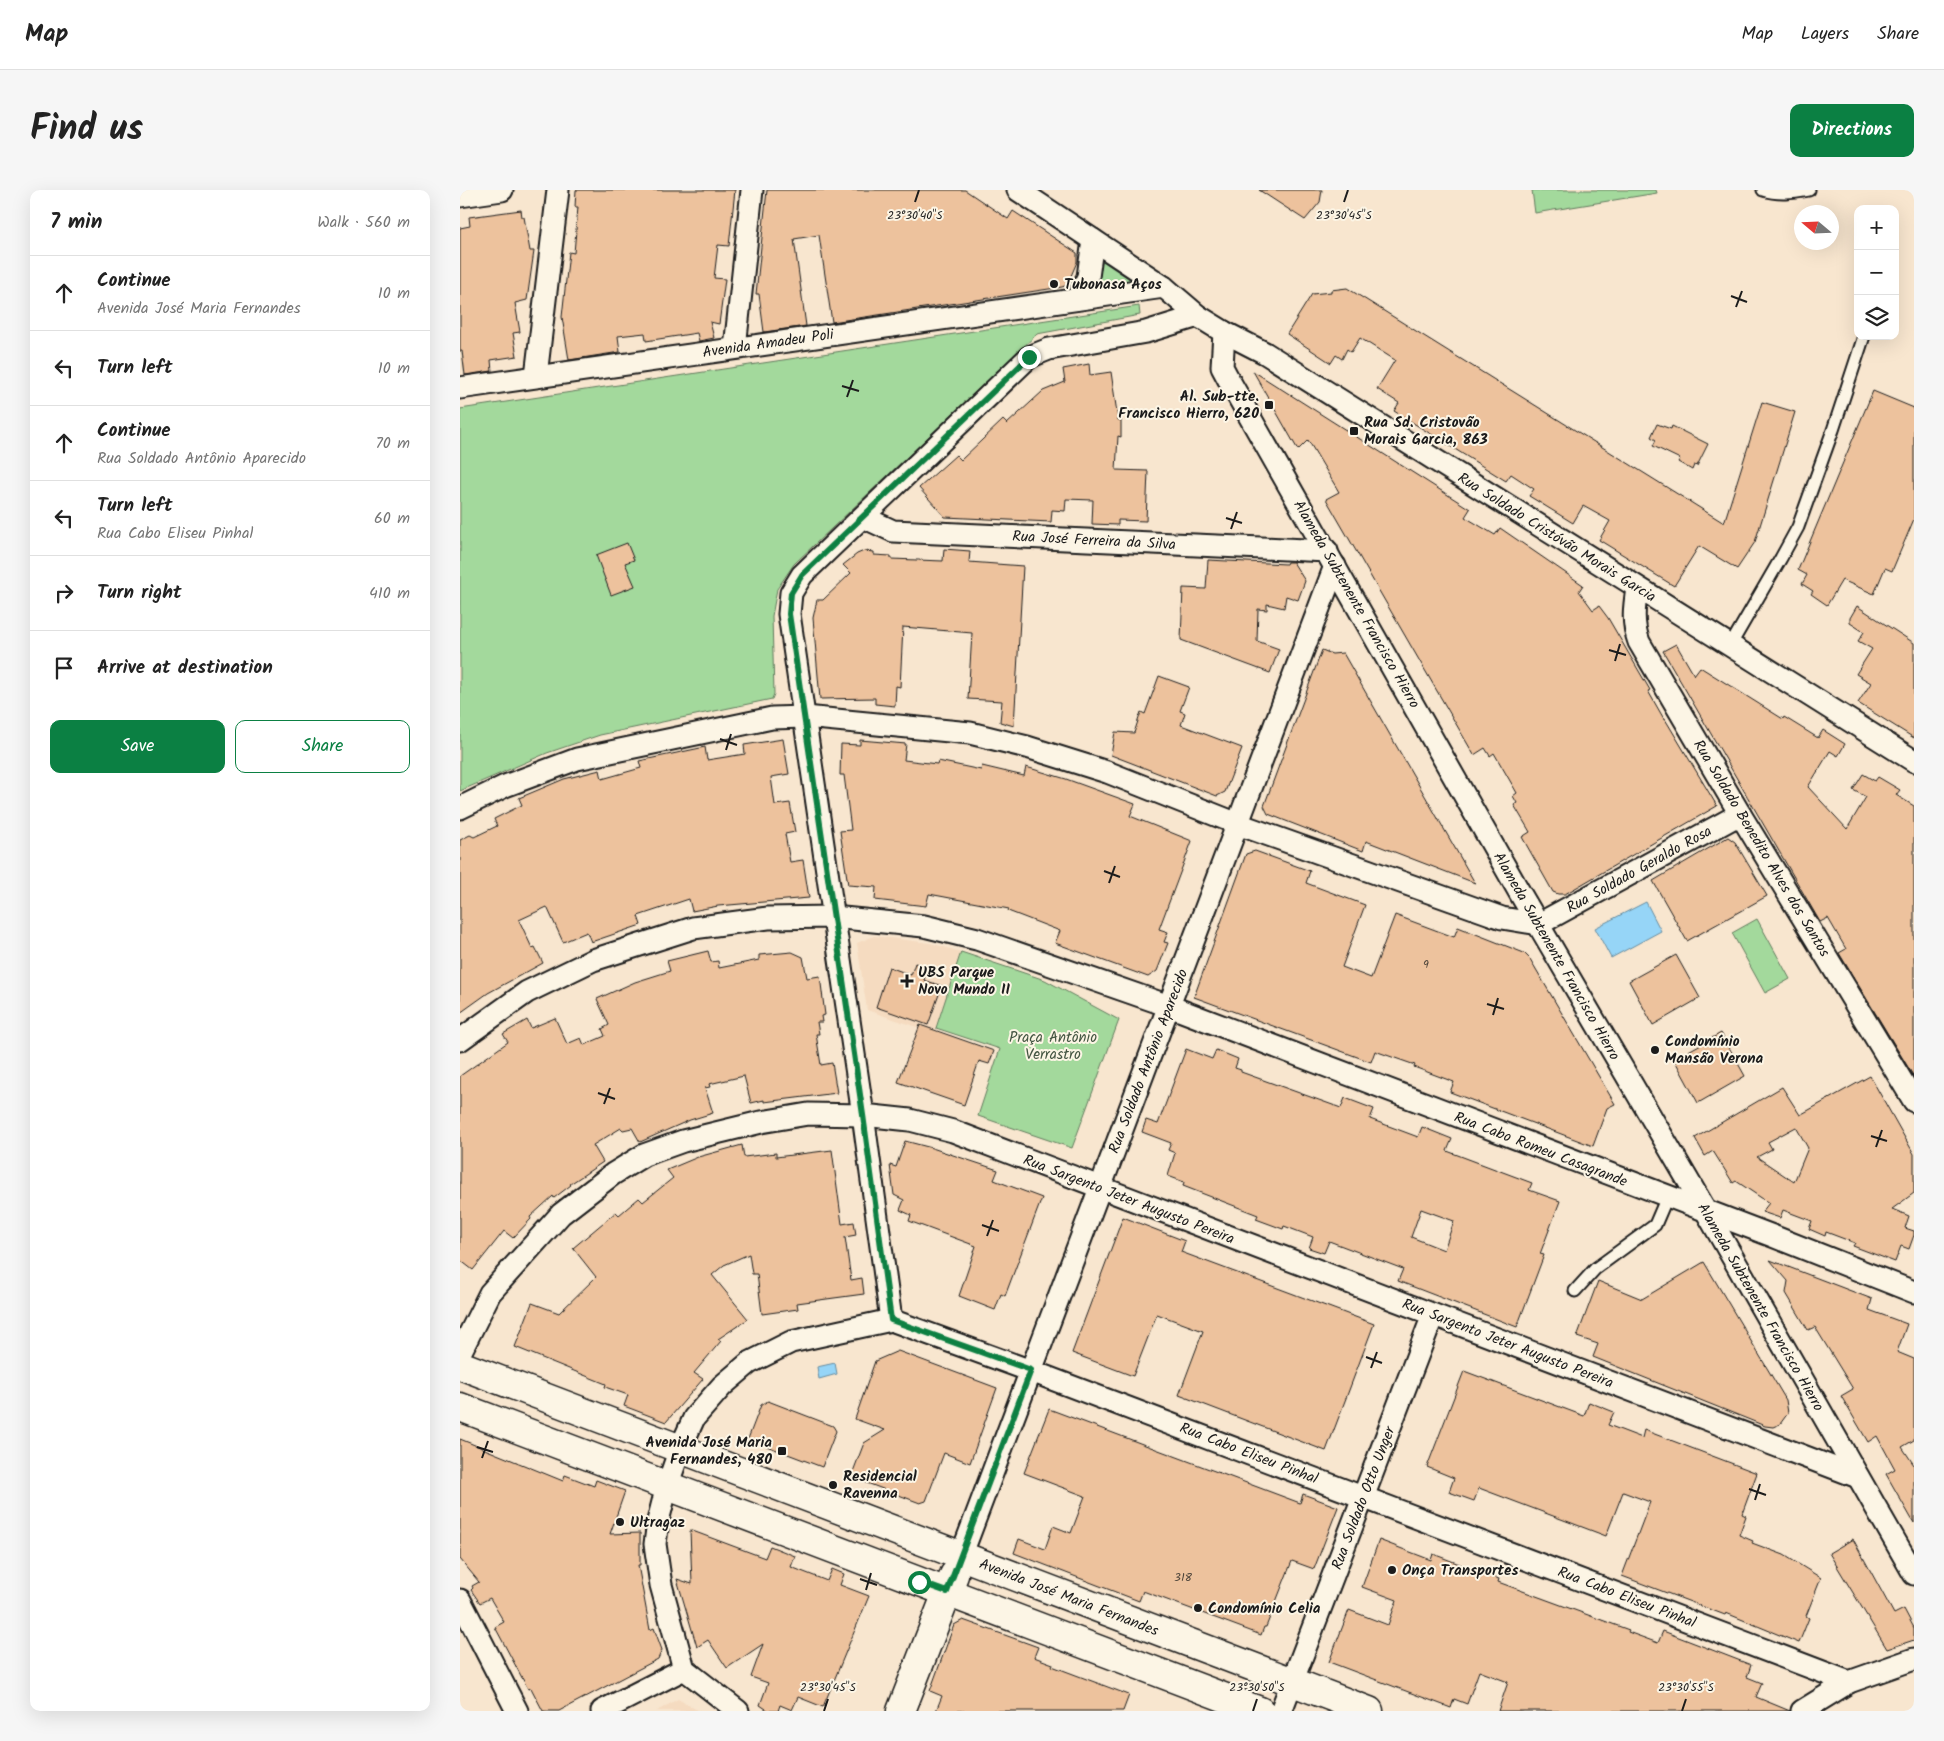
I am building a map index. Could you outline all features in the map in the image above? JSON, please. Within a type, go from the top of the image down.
[{"type":"main road","name":"Avenida José Maria Fernandes","points":[[460,1365],[1370,1711]]},
{"type":"main road","points":[[460,1407],[1260,1711]]},
{"type":"main road","points":[[901,1711],[961,1556]]},
{"type":"street","points":[[460,196],[502,190]]},
{"type":"street","points":[[536,376],[558,190]]},
{"type":"street","points":[[735,348],[752,190]]},
{"type":"street","name":"Rua Soldado Cristóvão Morais Garcia","points":[[1018,190],[1164,287],[1198,316],[1265,353],[1914,761]]},
{"type":"street","points":[[1077,299],[1088,277],[1094,240]]},
{"type":"street","name":"Avenida Amadeu Poli","points":[[460,388],[1164,287]]},
{"type":"street","points":[[738,1711],[684,1669],[661,1585],[655,1544],[658,1521],[666,1486],[680,1448],[694,1418],[722,1386],[749,1362],[790,1342],[891,1320],[863,1115],[789,614],[791,593],[802,575],[1029,357],[1049,349],[1146,332],[1198,316]]},
{"type":"street","name":"Alameda Subtenente Francisco Hierro","points":[[1224,332],[1222,367],[1538,924],[1706,1211],[1914,1574]]},
{"type":"street","name":"Rua José Ferreira da Silva","points":[[863,517],[893,531],[1331,558]]},
{"type":"street","name":"Rua Soldado Antônio Aparecido","points":[[961,1556],[1238,824],[1331,558]]},
{"type":"street","name":"Rua Soldado Benedito Alves dos Santos","points":[[1637,588],[1633,612],[1634,628],[1639,642],[1740,814],[1914,1101]]},
{"type":"street","points":[[460,808],[505,786],[577,759],[772,718],[805,717],[970,733],[1027,747],[1107,772],[1238,824],[1502,918],[1538,924]]},
{"type":"street","name":"Rua Soldado Geraldo Rosa","points":[[1538,924],[1740,814]]},
{"type":"street","name":"Rua Cabo Romeu Casagrande","points":[[460,1040],[527,992],[593,960],[693,928],[768,918],[833,917],[924,926],[977,938],[1169,1006],[1913,1288]]},
{"type":"street","name":"Rua Sargento Jeter Augusto Pereira","points":[[460,1353],[490,1293],[508,1272],[561,1214],[613,1174],[636,1160],[683,1141],[761,1122],[808,1114],[863,1115],[910,1120],[953,1131],[1858,1477]]},
{"type":"street","name":"Rua Soldado Otto Unger","points":[[1281,1711],[1433,1315]]},
{"type":"street","name":"Rua Cabo Eliseu Pinhal","points":[[891,1320],[1031,1370],[1849,1682]]},
{"type":"street","points":[[460,1600],[517,1711]]},
{"type":"street","points":[[1802,1711],[1849,1682],[1914,1659]]},
{"type":"street","points":[[602,1711],[684,1669]]},
{"type":"lane","points":[[1763,190],[1790,193],[1809,190]]},
{"type":"lane","points":[[1730,646],[1798,527],[1863,340]]},
{"type":"lane","points":[[1575,1291],[1595,1269],[1655,1225],[1667,1196]]},
{"type":"shaded area","name":"UBS Parque Novo Mundo II","points":[[874,936],[930,943],[961,952],[934,1033],[867,1010],[857,943]]},
{"type":"shaded area","points":[[678,1699],[699,1711],[657,1711]]},
{"type":"green space","points":[[1532,190],[1656,190],[1657,193],[1535,213]]},
{"type":"green space","points":[[1101,260],[1131,280],[1129,285],[1095,288]]},
{"type":"green space","points":[[1139,306],[1140,315],[1037,334],[794,564],[777,589],[772,616],[774,694],[772,699],[600,735],[547,753],[460,791],[460,409]]},
{"type":"green space","points":[[1757,919],[1790,979],[1765,993],[1732,933]]},
{"type":"green space","name":"Praça Antônio Verrastro","points":[[961,952],[1045,980],[1119,1020],[1072,1148],[978,1116],[1000,1049],[936,1028]]},
{"type":"water","points":[[1646,902],[1661,931],[1611,958],[1595,928]]},
{"type":"water","points":[[835,1363],[837,1374],[819,1379],[817,1367]]},
{"type":"building","points":[[576,190],[735,190],[729,246],[718,245],[714,278],[725,279],[719,324],[710,322],[714,338],[699,341],[697,333],[646,341],[645,333],[618,336],[620,352],[569,360],[562,317],[569,252],[574,253],[578,207],[575,207]]},
{"type":"building","points":[[767,190],[965,190],[1008,219],[1013,211],[1077,253],[1077,262],[1067,285],[1062,287],[832,322],[819,235],[794,239],[806,326],[764,332],[759,294],[756,294]]},
{"type":"building","points":[[1259,190],[1322,190],[1320,202],[1305,220]]},
{"type":"building","points":[[521,210],[530,251],[534,251],[527,300],[515,303],[520,332],[513,333],[517,356],[491,360],[492,371],[465,375],[462,351],[460,351],[460,228],[470,226],[469,217]]},
{"type":"building","points":[[1347,288],[1724,523],[1762,402],[1795,412],[1755,542],[1737,569],[1699,546],[1674,586],[1599,540],[1610,521],[1583,506],[1573,523],[1529,496],[1534,489],[1511,474],[1506,481],[1394,411],[1399,403],[1377,389],[1395,360],[1360,338],[1351,352],[1347,349],[1342,359],[1336,355],[1331,363],[1287,334],[1312,294]]},
{"type":"building","points":[[1089,364],[1090,375],[1111,372],[1118,420],[1121,420],[1121,437],[1118,436],[1116,470],[1148,471],[1146,521],[1118,520],[1118,525],[1092,524],[1093,500],[1066,499],[1065,511],[1052,510],[1051,522],[945,517],[919,488],[956,455],[961,460],[1003,420],[1007,424],[1043,391],[1065,382],[1063,369]]},
{"type":"building","points":[[1253,371],[1470,509],[1465,517],[1495,535],[1500,528],[1583,585],[1579,591],[1593,610],[1599,606],[1608,618],[1650,690],[1648,691],[1664,719],[1717,806],[1565,894],[1553,892],[1522,837],[1530,832],[1514,805],[1517,803],[1513,796],[1517,793],[1494,753],[1490,756],[1485,748],[1474,755],[1326,499],[1339,492],[1308,440],[1298,450]]},
{"type":"building","points":[[1873,391],[1914,408],[1914,519],[1892,571],[1885,568],[1874,594],[1842,580],[1827,605],[1811,594],[1813,591],[1802,584],[1807,575],[1798,570]]},
{"type":"building","points":[[1657,424],[1671,429],[1672,426],[1708,444],[1697,466],[1694,465],[1692,470],[1678,462],[1680,459],[1653,446],[1656,440],[1651,437]]},
{"type":"building","points":[[627,543],[634,560],[625,563],[635,586],[611,595],[596,555]]},
{"type":"building","points":[[944,549],[970,551],[969,562],[1023,566],[1014,726],[1000,722],[1002,701],[968,699],[972,633],[903,627],[900,687],[896,686],[895,706],[875,704],[875,698],[820,699],[813,618],[817,600],[823,600],[851,573],[843,565],[864,551],[874,552],[874,555],[891,556],[891,559],[943,561]]},
{"type":"building","points":[[1208,560],[1286,564],[1287,562],[1293,562],[1305,581],[1298,600],[1286,596],[1284,608],[1267,604],[1267,610],[1258,609],[1257,641],[1279,649],[1270,673],[1181,640],[1183,588],[1206,589]]},
{"type":"building","points":[[1857,606],[1914,643],[1914,738],[1858,703],[1871,683],[1856,674],[1872,649],[1858,641],[1864,632],[1850,623],[1850,618]]},
{"type":"building","points":[[1676,644],[1694,675],[1700,667],[1783,719],[1784,717],[1818,738],[1823,730],[1845,744],[1838,756],[1830,751],[1808,787],[1847,829],[1866,797],[1853,790],[1863,774],[1875,781],[1878,777],[1900,790],[1896,795],[1914,806],[1914,1077],[1839,953],[1846,949],[1828,918],[1820,922],[1663,651]]},
{"type":"building","points":[[1322,650],[1332,654],[1343,653],[1475,883],[1366,841],[1363,851],[1268,814],[1264,806]]},
{"type":"building","points":[[1159,676],[1189,687],[1180,711],[1185,713],[1181,725],[1242,748],[1225,792],[1217,796],[1111,755],[1115,732],[1134,733],[1141,712],[1145,714]]},
{"type":"building","points":[[783,739],[789,774],[771,777],[775,805],[790,803],[795,832],[785,834],[790,862],[803,860],[809,898],[718,906],[692,911],[689,899],[638,916],[641,925],[591,942],[587,932],[563,942],[547,907],[519,920],[532,948],[535,947],[543,963],[488,993],[460,1013],[460,840],[470,835],[474,837],[497,826],[494,819],[522,805],[519,798],[564,779],[600,770],[602,779],[641,768],[639,761],[705,747],[707,760],[745,754],[744,745]]},
{"type":"building","points":[[860,740],[906,744],[904,760],[937,764],[938,761],[981,770],[982,766],[1024,776],[1026,767],[1066,779],[1135,804],[1130,816],[1192,841],[1159,929],[1168,932],[1164,942],[1168,943],[1157,971],[1148,977],[1055,943],[1060,931],[1008,911],[1009,909],[929,894],[926,906],[875,900],[876,887],[848,885],[840,831],[851,830],[844,775],[840,775],[841,744],[860,745]]},
{"type":"building","points":[[1728,837],[1735,842],[1767,896],[1687,941],[1653,881]]},
{"type":"building","points":[[1255,851],[1310,871],[1306,883],[1365,905],[1342,967],[1371,978],[1395,915],[1454,937],[1458,927],[1524,953],[1530,959],[1615,1104],[1607,1108],[1593,1146],[1450,1092],[1454,1082],[1414,1067],[1415,1065],[1375,1051],[1371,1062],[1194,997],[1246,854]]},
{"type":"building","points":[[708,951],[711,962],[718,961],[719,968],[759,960],[759,955],[792,952],[803,957],[807,978],[820,976],[825,1015],[821,1016],[822,1022],[817,1022],[819,1034],[816,1034],[821,1065],[832,1063],[837,1093],[751,1103],[744,1076],[709,1084],[710,1087],[705,1088],[713,1113],[690,1120],[640,1142],[632,1128],[623,1130],[621,1128],[593,1145],[603,1162],[570,1184],[554,1198],[553,1196],[530,1217],[531,1219],[513,1238],[504,1231],[473,1270],[460,1260],[460,1076],[508,1042],[503,1034],[527,1020],[531,1028],[555,1018],[567,1044],[581,1038],[584,1045],[605,1036],[602,1029],[609,1025],[597,999],[635,982],[670,971],[667,961]]},
{"type":"building","points":[[1676,955],[1700,998],[1653,1025],[1629,981]]},
{"type":"building","points":[[915,963],[928,967],[924,980],[942,986],[928,1025],[876,1007],[889,967],[911,975]]},
{"type":"building","points":[[920,1025],[994,1051],[989,1064],[979,1061],[964,1105],[898,1082]]},
{"type":"building","points":[[1721,1033],[1745,1076],[1698,1103],[1674,1059]]},
{"type":"building","points":[[1186,1049],[1212,1059],[1216,1050],[1238,1059],[1235,1068],[1241,1070],[1241,1072],[1341,1108],[1345,1098],[1374,1109],[1370,1119],[1418,1137],[1422,1127],[1452,1139],[1447,1151],[1532,1183],[1529,1190],[1560,1201],[1540,1254],[1544,1255],[1517,1327],[1398,1281],[1403,1269],[1329,1241],[1324,1253],[1309,1248],[1313,1237],[1284,1226],[1283,1229],[1256,1219],[1258,1215],[1183,1186],[1184,1182],[1168,1176],[1175,1153],[1168,1150],[1171,1143],[1142,1132],[1146,1120],[1158,1124]],"holes":[[[1421,1209],[1454,1221],[1444,1250],[1411,1237]]]},
{"type":"building","points":[[1870,1076],[1914,1154],[1914,1193],[1892,1209],[1909,1216],[1905,1228],[1914,1231],[1914,1235],[1909,1249],[1901,1246],[1895,1262],[1853,1246],[1855,1243],[1826,1232],[1825,1236],[1809,1229],[1812,1221],[1783,1210],[1780,1218],[1762,1212],[1769,1203],[1736,1181],[1733,1183],[1713,1151],[1705,1156],[1695,1138],[1782,1087],[1800,1115]],"holes":[[[1796,1127],[1808,1148],[1794,1182],[1757,1157],[1772,1149],[1768,1142]]]},
{"type":"building","points":[[905,1141],[998,1170],[994,1180],[1042,1198],[1005,1296],[1001,1294],[995,1310],[959,1296],[976,1246],[909,1221],[911,1215],[900,1210],[904,1200],[894,1195],[890,1165],[896,1167]]},
{"type":"building","points":[[742,1145],[744,1157],[776,1153],[776,1157],[832,1150],[842,1224],[854,1222],[856,1235],[845,1237],[851,1280],[862,1278],[864,1294],[797,1303],[798,1309],[762,1314],[757,1274],[752,1274],[749,1254],[724,1265],[712,1275],[748,1319],[718,1339],[721,1341],[694,1373],[703,1379],[666,1422],[624,1406],[628,1395],[605,1387],[606,1384],[515,1347],[532,1303],[559,1313],[596,1277],[573,1248],[616,1212],[619,1215],[639,1198],[643,1202],[673,1178],[667,1170],[698,1157]]},
{"type":"building","points":[[1123,1217],[1185,1241],[1181,1252],[1374,1324],[1326,1451],[1179,1395],[1203,1331],[1157,1314],[1133,1376],[1072,1353]]},
{"type":"building","points":[[1770,1260],[1872,1299],[1869,1310],[1907,1324],[1897,1352],[1914,1359],[1914,1440],[1902,1447],[1914,1465],[1914,1523],[1886,1474],[1895,1469],[1877,1436],[1868,1442],[1841,1396],[1853,1389],[1815,1327],[1808,1330],[1786,1293],[1788,1281]]},
{"type":"building","points":[[1704,1262],[1786,1400],[1788,1413],[1780,1424],[1773,1427],[1765,1426],[1593,1357],[1598,1344],[1577,1337],[1598,1281],[1642,1299]]},
{"type":"building","points":[[898,1351],[997,1388],[970,1463],[944,1453],[926,1501],[920,1503],[851,1477],[864,1443],[885,1430],[855,1419],[875,1361]]},
{"type":"building","points":[[1464,1371],[1584,1416],[1589,1402],[1614,1412],[1608,1425],[1642,1438],[1644,1430],[1757,1473],[1742,1514],[1746,1516],[1739,1535],[1753,1541],[1752,1543],[1784,1555],[1821,1578],[1806,1616],[1809,1618],[1799,1643],[1726,1613],[1725,1615],[1622,1576],[1650,1502],[1623,1492],[1606,1536],[1479,1488],[1474,1501],[1449,1492],[1454,1478],[1427,1467]]},
{"type":"building","points":[[768,1401],[833,1426],[836,1431],[822,1467],[748,1439],[761,1405]]},
{"type":"building","points":[[1049,1409],[1300,1503],[1303,1494],[1338,1507],[1314,1569],[1292,1561],[1266,1627],[1264,1627],[1261,1635],[1143,1591],[1139,1601],[1014,1553],[1019,1539],[1045,1549],[1053,1526],[1071,1533],[1085,1496],[1024,1473]]},
{"type":"building","points":[[460,1439],[563,1481],[565,1475],[594,1486],[596,1480],[625,1491],[610,1534],[640,1533],[640,1565],[638,1565],[650,1630],[654,1628],[662,1650],[658,1659],[559,1711],[543,1711],[531,1688],[528,1689],[495,1627],[504,1622],[490,1598],[480,1603],[471,1590],[472,1586],[479,1582],[460,1559]]},
{"type":"building","points":[[690,1530],[765,1558],[770,1546],[795,1556],[791,1567],[827,1581],[832,1569],[844,1574],[840,1585],[869,1596],[823,1707],[798,1697],[792,1710],[780,1705],[778,1711],[769,1711],[760,1705],[768,1683],[751,1677],[763,1644],[727,1668],[708,1640],[697,1647],[677,1579],[692,1584]]},
{"type":"building","points":[[1853,1539],[1894,1614],[1904,1609],[1914,1628],[1914,1640],[1887,1649],[1829,1553]]},
{"type":"building","points":[[1379,1540],[1431,1560],[1433,1554],[1499,1579],[1498,1582],[1629,1630],[1628,1632],[1658,1643],[1663,1631],[1751,1665],[1747,1677],[1762,1683],[1756,1697],[1790,1711],[1498,1711],[1508,1682],[1479,1671],[1467,1704],[1454,1699],[1451,1708],[1329,1662],[1349,1610],[1388,1625],[1397,1600],[1362,1587]]},
{"type":"building","points":[[963,1620],[1038,1647],[1034,1657],[1053,1664],[1052,1666],[1129,1695],[1123,1711],[936,1711],[942,1696],[930,1691],[954,1625]]},
{"type":"place","name":"Tubonasa Aços","points":[[1054,284]]},
{"type":"place","name":"Al. Sub-tte. Francisco Hierro, 620","points":[[1269,405]]},
{"type":"place","name":"Rua Sd. Cristovão Morais Garcia, 863","points":[[1354,431]]},
{"type":"place","name":"UBS Parque Novo Mundo II","points":[[907,981]]},
{"type":"place","name":"Condomínio Mansão Verona","points":[[1655,1050]]},
{"type":"place","name":"Avenida José Maria Fernandes, 480","points":[[782,1451]]},
{"type":"place","name":"Residencial Ravenna","points":[[833,1485]]},
{"type":"place","name":"Ultragaz","points":[[620,1522]]},
{"type":"place","name":"Onça Transportes","points":[[1392,1570]]},
{"type":"place","name":"Condomínio Celia","points":[[1198,1608]]},
{"type":"route","points":[[919,1582],[947,1592],[1031,1370],[891,1320],[863,1115],[789,614],[791,593],[802,575],[1029,357]]}]
